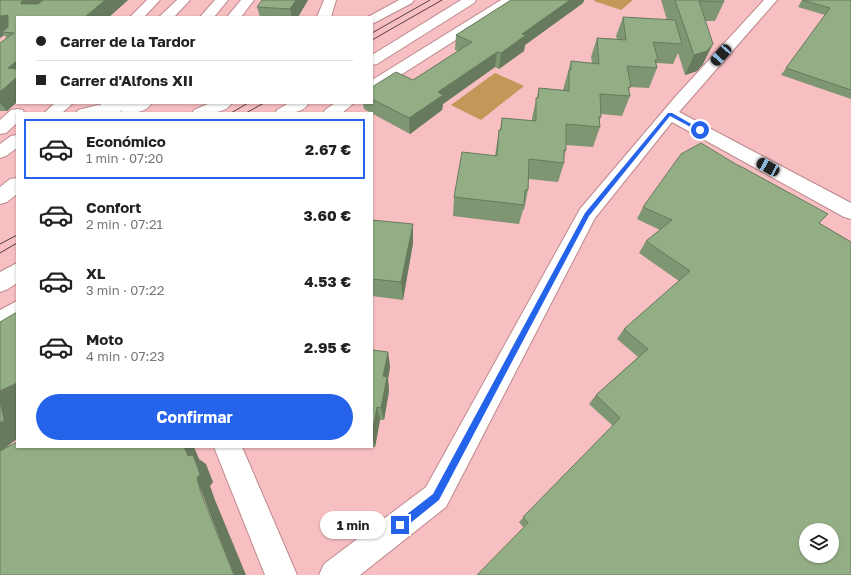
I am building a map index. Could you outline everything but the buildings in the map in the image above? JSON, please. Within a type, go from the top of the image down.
[{"type":"main road","points":[[138,16],[154,0]]},
{"type":"main road","points":[[167,16],[184,0]]},
{"type":"main road","points":[[208,16],[222,0]]},
{"type":"main road","points":[[235,16],[248,0]]},
{"type":"main road","points":[[324,16],[330,0]]},
{"type":"main road","points":[[373,19],[408,0]]},
{"type":"main road","points":[[376,59],[470,0]]},
{"type":"main road","points":[[373,86],[510,0]]},
{"type":"main road","points":[[335,575],[436,497],[587,214],[670,114],[771,0]]},
{"type":"main road","points":[[53,112],[64,104]]},
{"type":"main road","points":[[106,112],[115,104]]},
{"type":"main road","points":[[88,112],[122,104]]},
{"type":"main road","points":[[126,112],[142,104]]},
{"type":"main road","points":[[149,112],[155,104]]},
{"type":"main road","points":[[202,112],[222,104]]},
{"type":"main road","points":[[285,112],[299,104]]},
{"type":"main road","points":[[332,112],[344,104]]},
{"type":"main road","points":[[670,114],[851,212]]},
{"type":"main road","points":[[0,129],[16,115]]},
{"type":"main road","points":[[0,129],[16,126]]},
{"type":"main road","points":[[0,143],[16,140]]},
{"type":"main road","points":[[0,152],[16,141]]},
{"type":"main road","points":[[0,187],[16,183]]},
{"type":"main road","points":[[0,197],[16,184]]},
{"type":"main road","points":[[0,283],[16,273]]},
{"type":"main road","points":[[0,322],[16,312]]},
{"type":"main road","points":[[228,448],[281,575]]},
{"type":"shaded area","points":[[633,0],[621,10],[594,1]]},
{"type":"shaded area","points":[[495,73],[524,86],[481,120],[451,105]]},
{"type":"tram line","points":[[373,32],[430,0]]},
{"type":"tram line","points":[[373,39],[442,0]]},
{"type":"tram line","points":[[233,112],[246,104]]},
{"type":"tram line","points":[[248,112],[262,104]]},
{"type":"tram line","points":[[0,244],[16,236]]},
{"type":"tram line","points":[[0,253],[16,244]]},
{"type":"route","points":[[400,525],[436,497],[587,214],[670,114],[700,130]]}]
